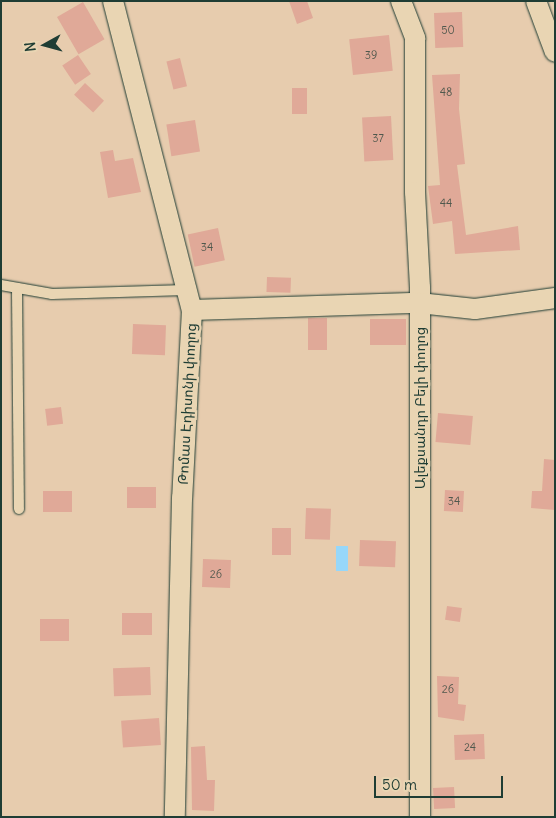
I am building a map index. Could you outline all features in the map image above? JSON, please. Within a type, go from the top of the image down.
[{"type":"street","name":"Թոմաս Էդիսոնի փողոց","points":[[113,1],[192,310],[182,498],[175,817]]},
{"type":"street","name":"Ալեքսանդր Բելի փողոց","points":[[401,1],[415,38],[419,303],[420,817]]},
{"type":"street","points":[[536,1],[555,52]]},
{"type":"street","points":[[192,310],[419,303],[475,309],[555,298]]},
{"type":"lane","points":[[1,285],[52,294],[186,290]]},
{"type":"lane","points":[[16,288],[19,509]]},
{"type":"water","points":[[336,546],[348,546],[348,571],[336,571]]},
{"type":"building","points":[[289,1],[307,1],[313,18],[297,24]]},
{"type":"building","points":[[83,2],[104,39],[79,54],[57,17]]},
{"type":"building","points":[[462,12],[463,47],[435,48],[434,13]]},
{"type":"building","points":[[389,35],[393,71],[353,75],[349,39]]},
{"type":"building","points":[[78,55],[91,74],[75,85],[62,66]]},
{"type":"building","points":[[180,58],[187,86],[173,90],[166,61]]},
{"type":"building","points":[[460,74],[459,109],[465,164],[457,165],[466,235],[518,226],[520,250],[455,254],[452,221],[433,224],[428,186],[440,185],[432,75]]},
{"type":"building","points":[[85,83],[104,101],[93,112],[74,95]]},
{"type":"building","points":[[292,88],[307,88],[307,114],[292,114]]},
{"type":"building","points":[[391,116],[393,160],[364,161],[362,118]]},
{"type":"building","points":[[195,120],[200,152],[171,156],[166,125]]},
{"type":"building","points":[[113,150],[115,161],[133,158],[141,192],[108,198],[100,152]]},
{"type":"building","points":[[218,228],[225,260],[195,267],[188,234]]},
{"type":"building","points":[[267,277],[291,278],[290,293],[266,292]]},
{"type":"building","points":[[308,318],[327,318],[327,350],[308,350]]},
{"type":"building","points":[[370,319],[406,319],[406,345],[370,345]]},
{"type":"building","points":[[133,324],[166,325],[165,355],[132,354]]},
{"type":"building","points":[[61,407],[63,424],[47,426],[45,409]]},
{"type":"building","points":[[438,413],[473,416],[470,445],[435,442]]},
{"type":"building","points":[[544,459],[555,460],[555,510],[531,508],[532,491],[542,491]]},
{"type":"building","points":[[127,487],[156,487],[156,508],[127,508]]},
{"type":"building","points":[[445,490],[464,491],[463,512],[444,511]]},
{"type":"building","points":[[43,491],[72,491],[72,512],[43,512]]},
{"type":"building","points":[[306,508],[331,509],[330,540],[305,539]]},
{"type":"building","points":[[272,528],[291,528],[291,555],[272,555]]},
{"type":"building","points":[[360,540],[396,541],[395,567],[359,566]]},
{"type":"building","points":[[203,559],[231,560],[230,588],[202,587]]},
{"type":"building","points":[[447,606],[462,608],[460,622],[445,620]]},
{"type":"building","points":[[122,613],[152,613],[152,635],[122,635]]},
{"type":"building","points":[[40,619],[69,619],[69,641],[40,641]]},
{"type":"building","points":[[150,667],[151,695],[114,696],[113,668]]},
{"type":"building","points":[[437,676],[459,677],[458,704],[466,705],[464,721],[438,717]]},
{"type":"building","points":[[159,718],[161,745],[123,748],[121,721]]},
{"type":"building","points":[[484,734],[485,759],[455,760],[454,735]]},
{"type":"building","points":[[205,746],[207,780],[215,780],[214,811],[192,810],[191,747]]},
{"type":"building","points":[[454,787],[455,808],[434,809],[433,788]]}]
